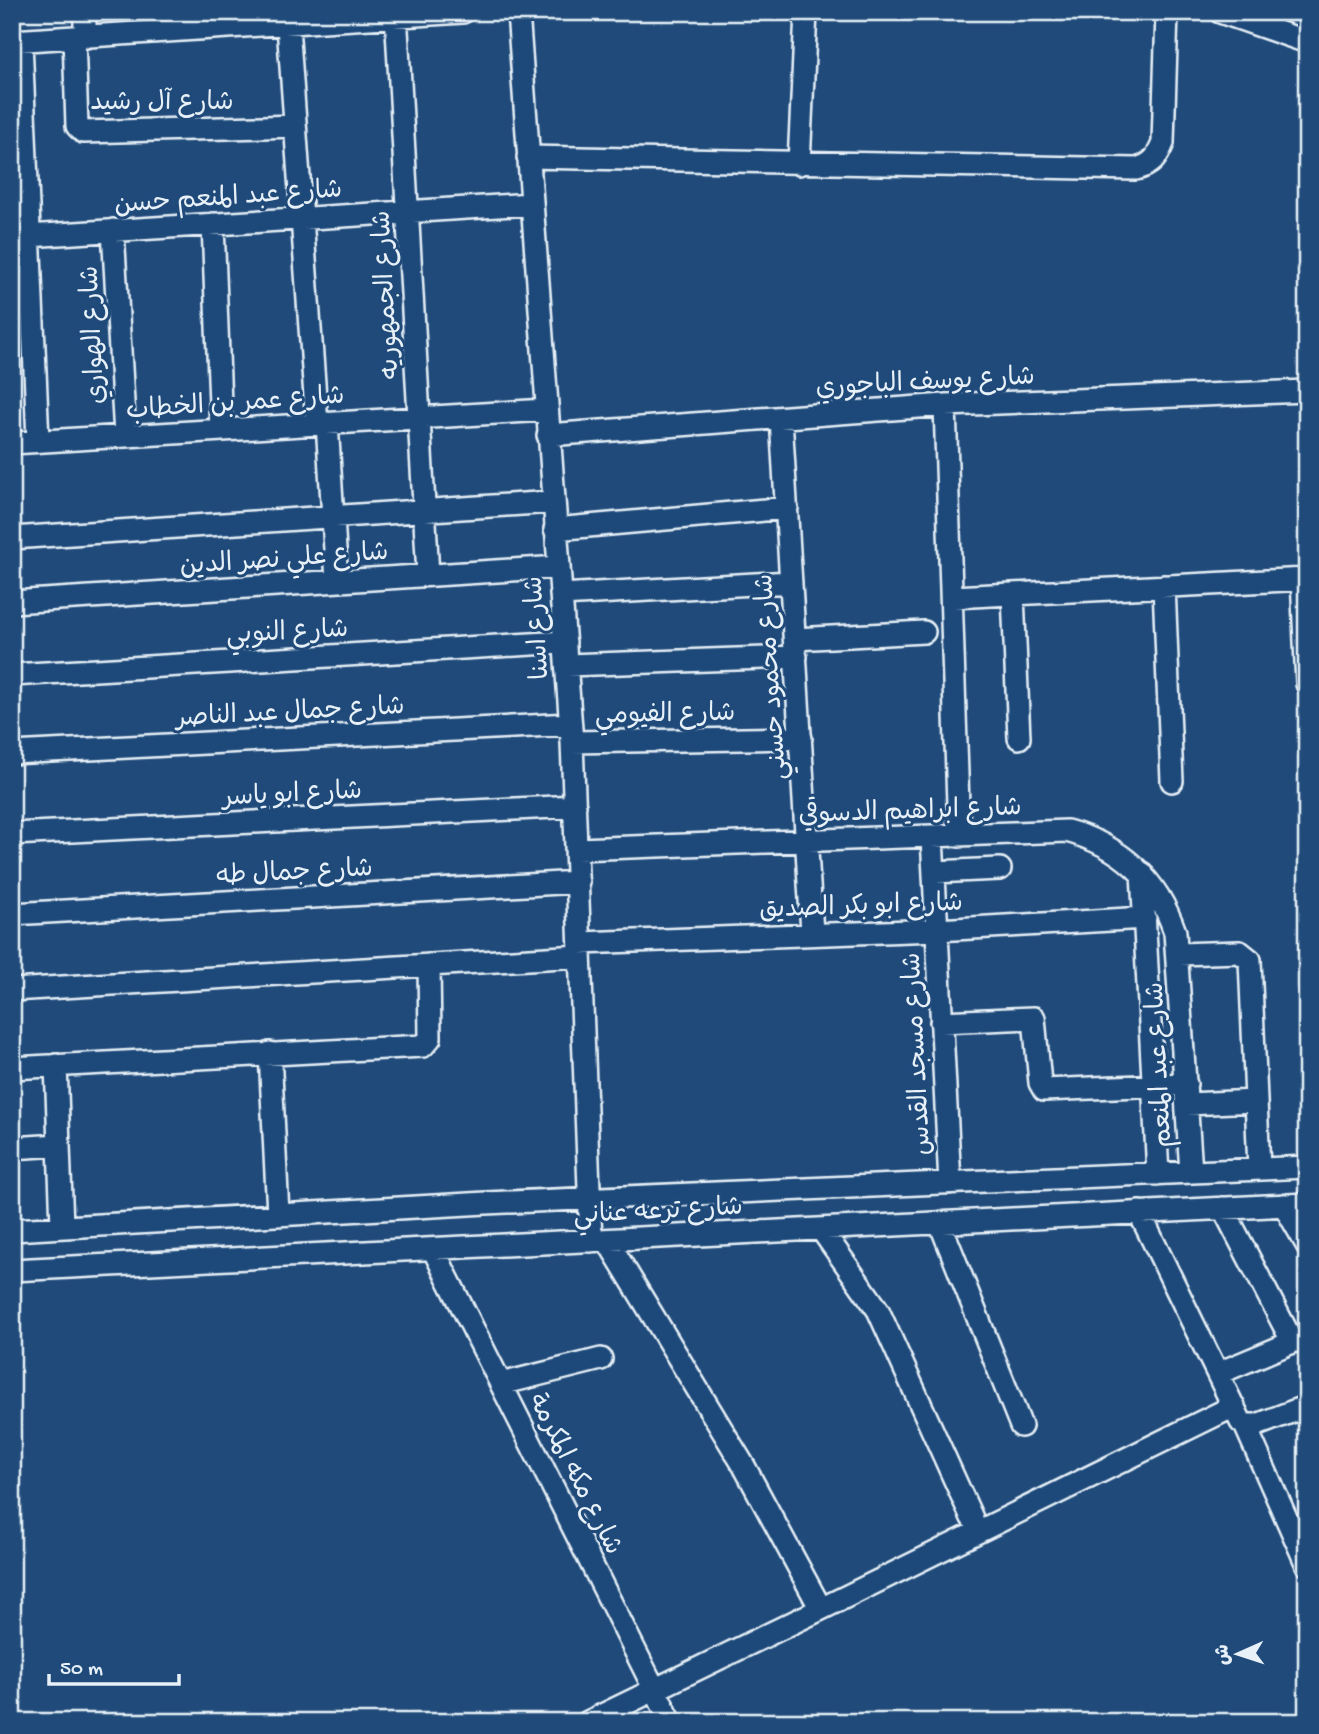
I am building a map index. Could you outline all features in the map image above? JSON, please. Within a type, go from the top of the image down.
[{"type":"street","name":"شارع آل رشيد","points":[[84,12],[80,37],[77,126],[83,132],[295,126]]},
{"type":"street","points":[[38,441],[23,338],[17,41],[80,37],[187,21],[463,12]]},
{"type":"street","name":"شارع اسنا","points":[[518,12],[545,410],[567,665],[590,1200],[599,1241]]},
{"type":"street","points":[[799,164],[806,12]]},
{"type":"street","points":[[528,157],[1136,169],[1148,166],[1157,158],[1163,143],[1167,12]]},
{"type":"street","points":[[1220,12],[1307,42]]},
{"type":"street","name":"شارع الجمهوريه","points":[[396,14],[428,575]]},
{"type":"street","points":[[288,18],[302,218],[333,517],[337,581]]},
{"type":"street","name":"شارع عبد المنعم حسن","points":[[21,236],[531,204]]},
{"type":"street","points":[[212,224],[221,430]]},
{"type":"street","name":"شارع الهواري","points":[[113,230],[125,436]]},
{"type":"street","name":"شارع يوسف الباجوري","points":[[548,435],[944,405],[1307,391]]},
{"type":"street","points":[[944,405],[953,597],[958,836]]},
{"type":"street","name":"شارع عمر بن الخطاب","points":[[12,443],[545,410]]},
{"type":"street","name":"شارع محمود حسني","points":[[781,418],[813,933]]},
{"type":"street","points":[[12,538],[553,502]]},
{"type":"street","points":[[555,529],[787,508]]},
{"type":"street","name":"شارع علي نصر الدين","points":[[12,602],[559,567]]},
{"type":"street","points":[[953,597],[1304,579],[1307,684]]},
{"type":"street","points":[[561,595],[791,582]]},
{"type":"street","points":[[1164,586],[1172,781]]},
{"type":"street","points":[[1013,594],[1019,738]]},
{"type":"street","points":[[567,665],[795,648],[924,632]]},
{"type":"street","name":"شارع النوبي","points":[[12,675],[565,642]]},
{"type":"street","name":"شارع الفيومي","points":[[571,733],[801,738]]},
{"type":"street","name":"شارع جمال عبد الناصر","points":[[12,753],[571,733]]},
{"type":"street","name":"شارع ابو ياسر","points":[[12,834],[575,806]]},
{"type":"street","name":"شارع ابراهيم الدسوقي","points":[[577,849],[1067,831],[1109,846],[1142,873],[1168,911],[1179,954]]},
{"type":"street","name":"شارع مسجد القدس","points":[[932,837],[950,1183]]},
{"type":"street","points":[[934,872],[1000,869]]},
{"type":"street","points":[[1142,873],[1158,1174]]},
{"type":"street","name":"شارع جمال طه","points":[[12,914],[578,882]]},
{"type":"street","name":"شارع ابو بكر الصديق","points":[[12,990],[429,965],[580,950],[813,933],[937,930],[1145,918]]},
{"type":"street","points":[[1179,954],[1240,951],[1250,960],[1259,1169]]},
{"type":"street","name":"شارع عبد المنعم","points":[[1179,954],[1191,1172]]},
{"type":"street","points":[[12,1068],[423,1045],[430,1038],[429,965]]},
{"type":"street","points":[[942,1022],[1034,1018],[1040,1083],[1045,1090],[1153,1085],[1186,1094],[1256,1101]]},
{"type":"street","points":[[1150,1027],[1183,1026]]},
{"type":"street","points":[[270,1053],[278,1213]]},
{"type":"street","points":[[56,1065],[62,1226]]},
{"type":"street","points":[[12,1148],[59,1145]]},
{"type":"street","name":"شارع ترعه عناني","points":[[12,1230],[278,1213],[1307,1167]]},
{"type":"street","name":"شارع ترعه عناني","points":[[12,1270],[1307,1204]]},
{"type":"street","points":[[1284,1205],[1307,1245]]},
{"type":"street","points":[[1219,1373],[1299,1339],[1223,1208]]},
{"type":"street","points":[[1139,1212],[1245,1425],[1307,1565]]},
{"type":"street","points":[[940,1223],[1021,1426]]},
{"type":"street","points":[[821,1229],[878,1310],[972,1518]]},
{"type":"street","points":[[599,1241],[744,1466],[821,1609]]},
{"type":"street","name":"شارع مكه المكرمة","points":[[433,1249],[671,1722]]},
{"type":"street","points":[[501,1384],[601,1359]]},
{"type":"street","points":[[588,1722],[1234,1406]]},
{"type":"street","points":[[1245,1425],[1257,1425],[1307,1406]]}]
